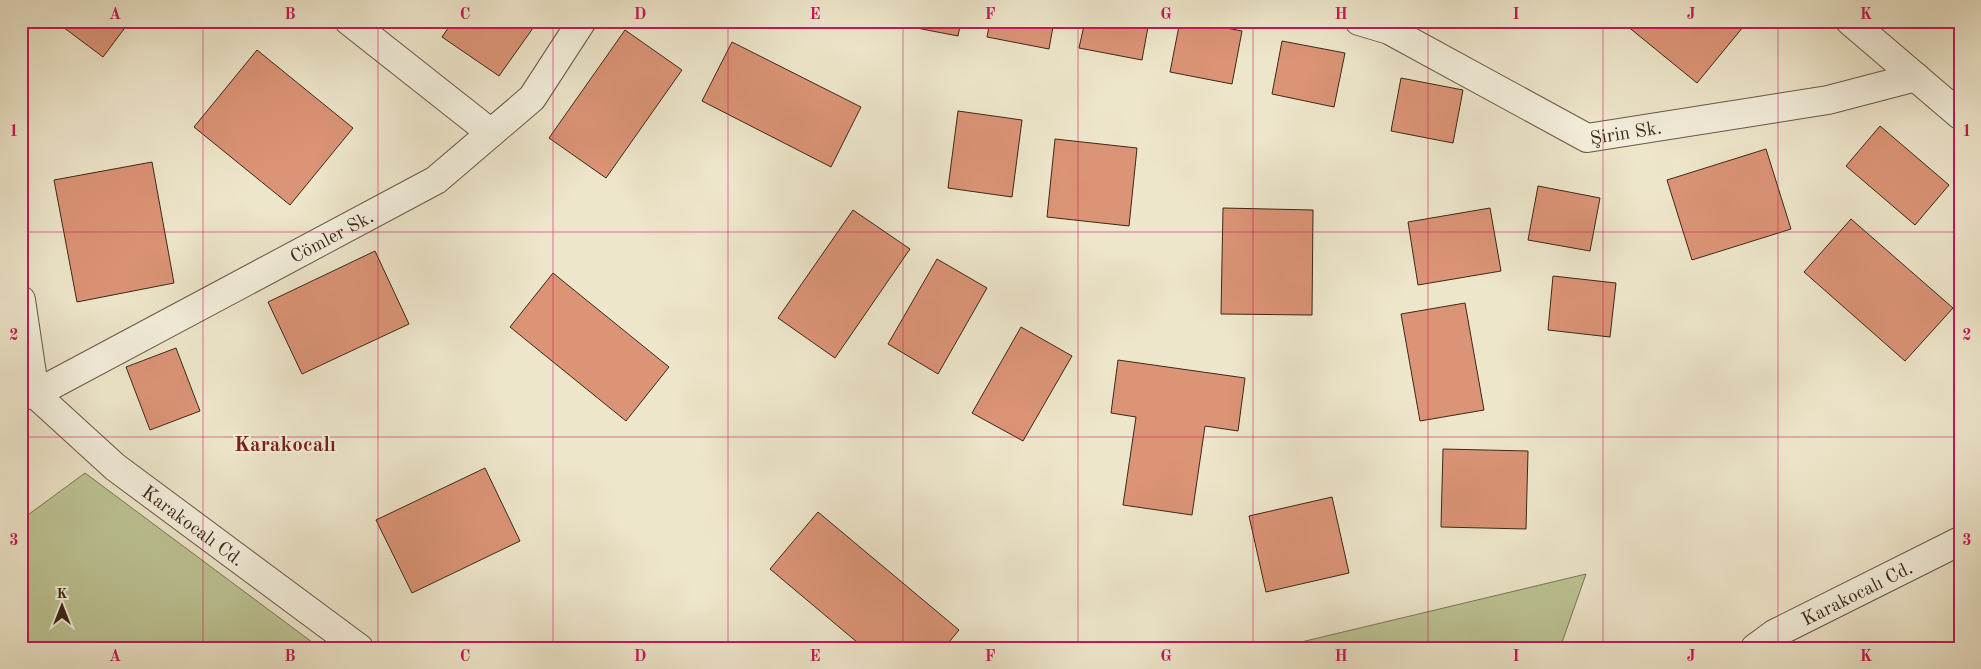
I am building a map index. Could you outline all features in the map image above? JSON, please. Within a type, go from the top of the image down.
[{"type":"street","points":[[349,21],[491,133]]},
{"type":"street","name":"Cömler Sk.","points":[[26,395],[436,180],[532,98],[582,21]]},
{"type":"street","name":"Şirin Sk.","points":[[1359,21],[1389,30],[1587,138],[1828,100],[1916,77]]},
{"type":"street","points":[[1850,21],[1960,115]]},
{"type":"street","points":[[21,300],[26,395]]},
{"type":"street","name":"Karakocalı Cd.","points":[[26,395],[115,467],[360,648]]},
{"type":"street","name":"Karakocalı Cd.","points":[[1755,648],[1774,634],[1960,542]]},
{"type":"green space","points":[[85,473],[320,648],[21,648],[21,520]]},
{"type":"green space","points":[[1586,574],[1560,648],[1276,648]]},
{"type":"building","points":[[55,21],[130,21],[103,57]]},
{"type":"building","points":[[453,21],[538,21],[499,76],[442,37]]},
{"type":"building","points":[[897,21],[961,21],[958,36],[896,24]]},
{"type":"building","points":[[990,21],[1054,21],[1049,49],[987,37]]},
{"type":"building","points":[[1085,21],[1149,21],[1142,60],[1079,48]]},
{"type":"building","points":[[1180,21],[1190,21],[1242,31],[1232,84],[1170,72]]},
{"type":"building","points":[[1621,21],[1748,21],[1697,83]]},
{"type":"building","points":[[625,30],[682,70],[606,178],[549,138]]},
{"type":"building","points":[[1282,41],[1345,53],[1334,107],[1272,94]]},
{"type":"building","points":[[732,42],[861,107],[831,167],[702,101]]},
{"type":"building","points":[[257,50],[353,128],[290,205],[194,127]]},
{"type":"building","points":[[1401,78],[1463,90],[1453,143],[1391,131]]},
{"type":"building","points":[[958,111],[1022,120],[1012,197],[948,188]]},
{"type":"building","points":[[1880,126],[1949,185],[1915,225],[1846,166]]},
{"type":"building","points":[[1055,139],[1137,148],[1129,226],[1047,217]]},
{"type":"building","points":[[1766,149],[1791,229],[1692,260],[1667,180]]},
{"type":"building","points":[[152,162],[174,283],[77,302],[54,180]]},
{"type":"building","points":[[1538,186],[1600,198],[1590,251],[1528,240]]},
{"type":"building","points":[[1223,208],[1313,210],[1312,315],[1221,314]]},
{"type":"building","points":[[1490,208],[1501,271],[1418,285],[1408,222]]},
{"type":"building","points":[[853,210],[910,249],[835,358],[778,318]]},
{"type":"building","points":[[1851,219],[1953,308],[1905,361],[1804,272]]},
{"type":"building","points":[[375,251],[409,324],[302,374],[268,302]]},
{"type":"building","points":[[937,259],[987,288],[938,374],[888,344]]},
{"type":"building","points":[[553,273],[669,367],[626,421],[510,327]]},
{"type":"building","points":[[1553,276],[1616,283],[1610,337],[1548,330]]},
{"type":"building","points":[[1465,303],[1484,410],[1420,421],[1401,314]]},
{"type":"building","points":[[1021,327],[1072,356],[1023,441],[972,413]]},
{"type":"building","points":[[176,348],[200,411],[150,430],[126,367]]},
{"type":"building","points":[[1118,360],[1245,378],[1238,431],[1205,426],[1192,515],[1123,505],[1136,417],[1111,413]]},
{"type":"building","points":[[1443,449],[1528,451],[1526,529],[1441,527]]},
{"type":"building","points":[[485,468],[520,541],[412,593],[376,520]]},
{"type":"building","points":[[1332,497],[1349,573],[1266,592],[1249,516]]},
{"type":"building","points":[[818,512],[959,630],[944,648],[864,648],[770,569]]},
{"type":"district","name":"Karakocalı","points":[[285,444]]}]
